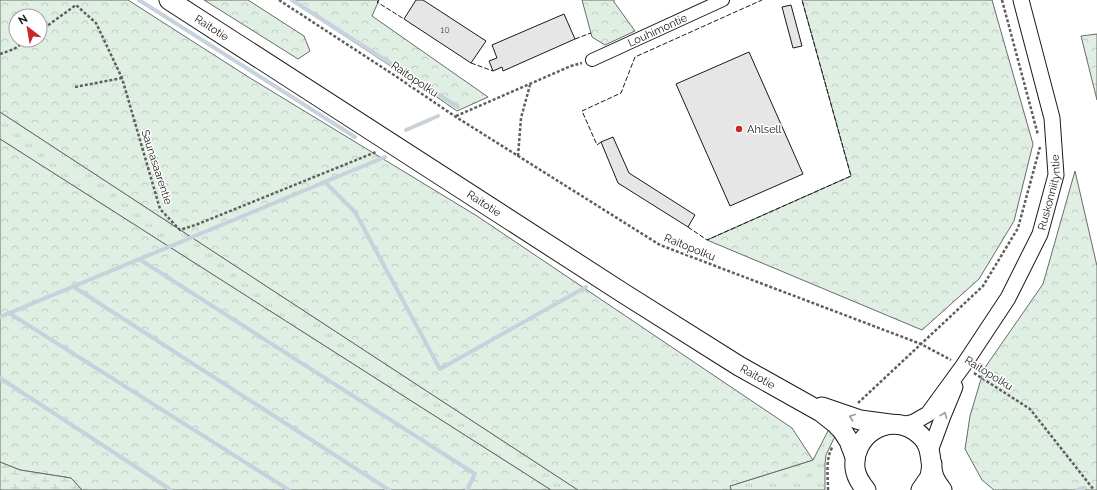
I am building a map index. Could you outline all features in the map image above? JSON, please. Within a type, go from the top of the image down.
[{"type":"main road","name":"Raitotie","points":[[169,0],[623,293],[739,366],[821,412],[835,423],[846,423],[860,420],[896,425]]},
{"type":"main road","name":"Raitotie","points":[[846,423],[849,441],[855,457],[859,481],[866,490]]},
{"type":"main road","points":[[855,457],[859,446],[866,436],[877,428],[896,425],[915,431],[924,440],[931,458],[934,476],[942,490]]},
{"type":"main road","points":[[921,490],[930,477],[931,458]]},
{"type":"street","name":"Louhimontie","points":[[592,60],[723,0]]},
{"type":"street","name":"Ruskonniityntie","points":[[896,425],[914,422],[928,414],[963,366],[1008,298],[1040,234],[1056,175],[1052,118],[1021,0]]},
{"type":"street","name":"Ruskonniityntie","points":[[931,458],[943,416],[963,366]]},
{"type":"path","name":"Raitopolku","points":[[279,0],[456,117],[660,244],[921,344],[963,366],[1030,409],[1094,490]]},
{"type":"path","points":[[1002,0],[1039,136]]},
{"type":"path","name":"Saunasaarentie","points":[[48,25],[76,5],[96,23],[122,78],[160,209],[180,230],[206,221],[394,145]]},
{"type":"path","points":[[0,54],[15,48]]},
{"type":"path","points":[[456,117],[571,66],[592,60]]},
{"type":"path","points":[[75,87],[122,78]]},
{"type":"path","points":[[518,156],[521,118],[530,84]]},
{"type":"path","points":[[828,490],[828,464],[830,450],[859,402],[983,286],[1018,228],[1041,144]]},
{"type":"green space","points":[[0,0],[128,0],[250,78],[477,216],[792,428],[813,460],[730,486],[731,490],[578,490],[0,112]]},
{"type":"green space","points":[[204,0],[248,0],[304,36],[310,51],[298,59]]},
{"type":"green space","points":[[290,0],[379,0],[372,16],[488,97],[457,111]]},
{"type":"green space","points":[[582,0],[614,0],[635,31],[605,45],[592,37]]},
{"type":"green space","points":[[802,0],[992,0],[1033,144],[1014,221],[979,279],[922,330],[707,240],[851,176]]},
{"type":"green space","points":[[1097,34],[1097,100],[1081,36]]},
{"type":"green space","points":[[0,112],[578,490],[551,490],[0,139]]},
{"type":"green space","points":[[0,139],[551,490],[82,490],[71,478],[20,470],[0,462]]},
{"type":"green space","points":[[1075,171],[1097,266],[1097,490],[994,490],[982,480],[965,449],[970,416],[984,369],[1043,284]]},
{"type":"green space","points":[[830,427],[837,432],[826,455],[825,490],[731,490],[730,486],[813,460]]},
{"type":"green space","points":[[0,462],[20,470],[71,478],[82,490],[0,490]]},
{"type":"building","points":[[416,0],[423,0],[486,41],[471,63],[404,19]]},
{"type":"building","points":[[791,5],[802,46],[793,48],[782,7]]},
{"type":"building","points":[[564,14],[575,39],[503,71],[502,67],[493,71],[489,61],[497,58],[492,45]]},
{"type":"building","name":"Ahlsell","points":[[749,52],[803,174],[730,206],[676,84]]},
{"type":"building","points":[[613,137],[629,173],[695,215],[688,227],[618,183],[601,142]]},
{"type":"waterway","points":[[139,0],[355,137]]},
{"type":"waterway","points":[[292,0],[458,107]]},
{"type":"waterway","points":[[406,130],[438,116]]},
{"type":"waterway","points":[[0,317],[385,157]]},
{"type":"waterway","points":[[325,182],[355,212],[440,369],[586,287]]},
{"type":"waterway","points":[[139,259],[475,474],[467,490]]},
{"type":"waterway","points":[[74,287],[389,490]]},
{"type":"waterway","points":[[9,313],[289,490]]},
{"type":"waterway","points":[[0,378],[171,490]]},
{"type":"waterway","points":[[1077,490],[1084,488]]},
{"type":"fence","points":[[379,0],[377,2],[404,19]]},
{"type":"fence","points":[[601,142],[597,145],[582,111],[621,93],[635,57],[762,0]]},
{"type":"fence","points":[[688,227],[707,240],[851,176],[802,0]]},
{"type":"fence","points":[[575,39],[591,33]]},
{"type":"fence","points":[[471,63],[493,71]]},
{"type":"place","name":"Ahlsell","points":[[739,129]]}]
